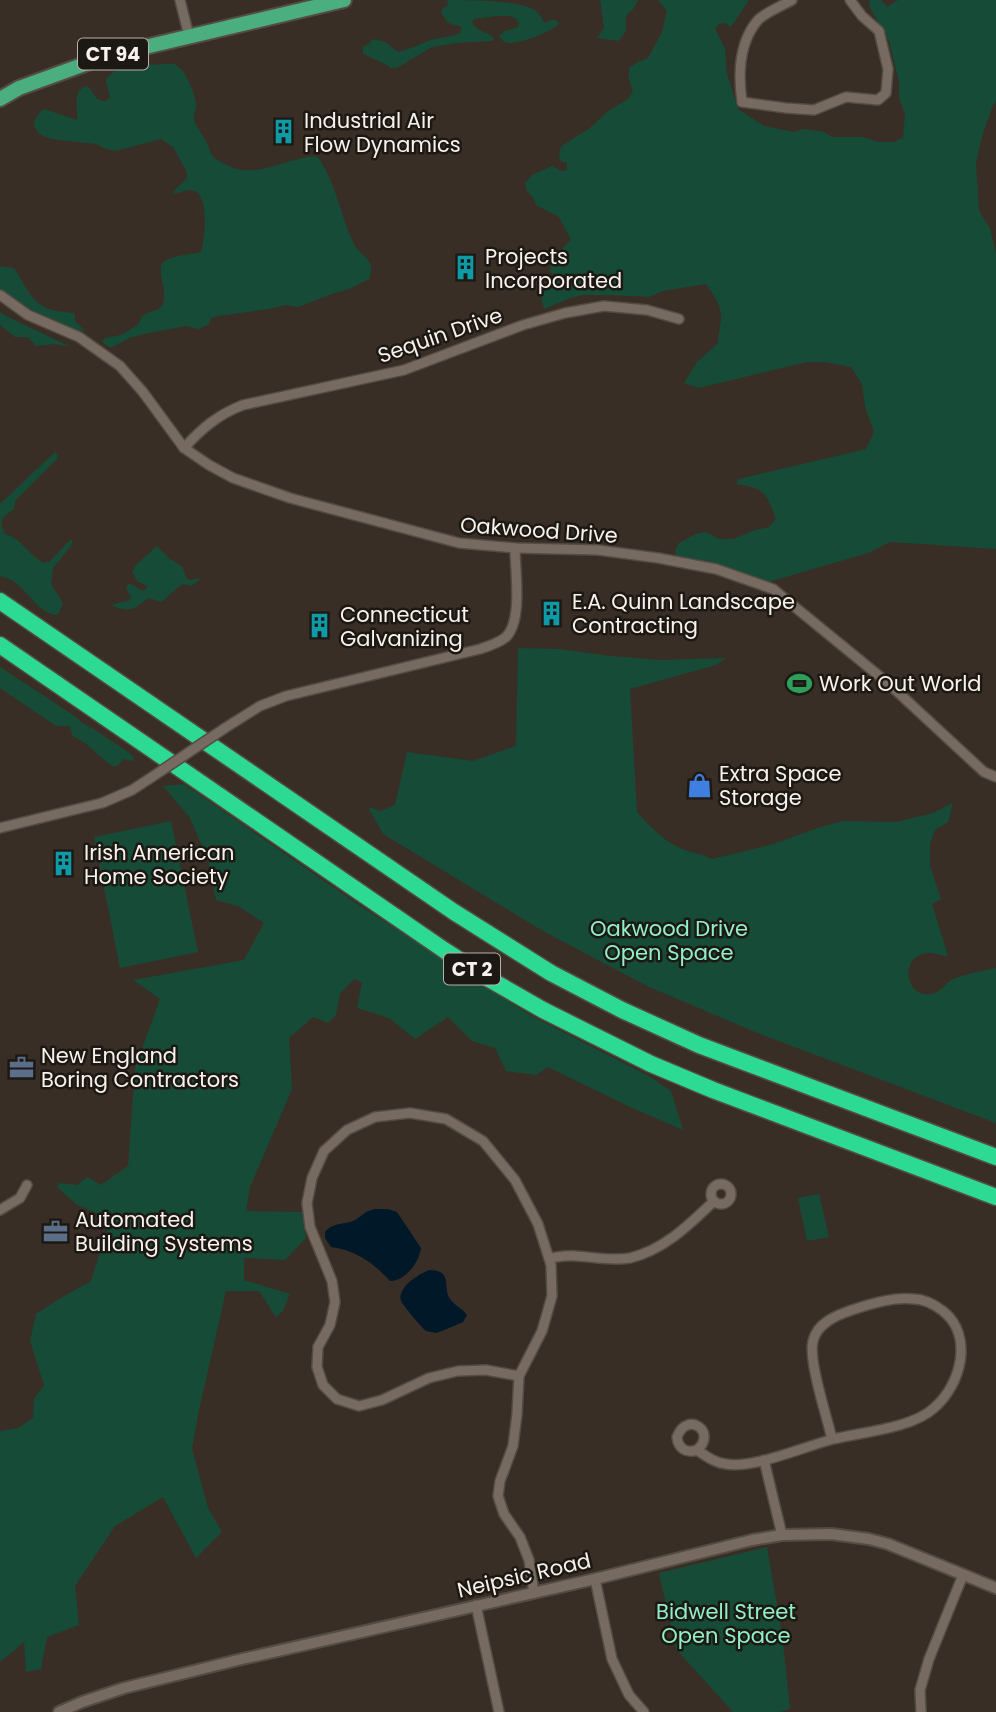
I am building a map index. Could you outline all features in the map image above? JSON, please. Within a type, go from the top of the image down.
[{"type":"highway","name":"CT 2","points":[[0,601],[454,912],[551,973],[622,1010],[699,1045],[996,1157]]},
{"type":"highway","name":"CT 2","points":[[0,645],[444,950],[533,1005],[621,1051],[683,1078],[996,1197]]},
{"type":"main road","name":"CT 94","points":[[0,99],[19,88],[107,56],[344,0]]},
{"type":"street","points":[[180,0],[189,36]]},
{"type":"street","points":[[792,0],[759,19],[747,38],[740,69],[742,102],[814,110],[846,97],[878,100],[886,93],[888,69],[879,31],[862,16],[850,0]]},
{"type":"street","name":"Oakwood Drive","points":[[0,295],[28,315],[79,337],[120,366],[184,448],[233,478],[290,498],[459,543],[515,548],[598,550],[657,558],[716,569],[773,589],[889,684],[984,772],[996,777]]},
{"type":"street","name":"Sequin Drive","points":[[184,448],[224,412],[243,405],[404,370],[523,325],[565,313],[604,306],[647,310],[679,319]]},
{"type":"street","points":[[0,828],[102,803],[127,793],[257,708],[282,697],[477,650],[502,640],[512,628],[516,615],[515,548]]},
{"type":"street","points":[[519,1376],[486,1370],[458,1371],[429,1378],[382,1400],[359,1406],[337,1399],[323,1385],[317,1367],[318,1347],[330,1325],[335,1302],[332,1281],[310,1227],[307,1203],[312,1178],[324,1151],[347,1130],[375,1117],[410,1114],[446,1119],[483,1141],[515,1180],[538,1224],[551,1265],[552,1296],[542,1331],[519,1376],[513,1446],[500,1480],[498,1496],[504,1514],[520,1537],[529,1560],[534,1593]]},
{"type":"street","points":[[0,1210],[20,1198],[27,1185]]},
{"type":"street","points":[[549,1258],[573,1255],[604,1259],[629,1258],[659,1247],[687,1227],[714,1201]]},
{"type":"street","points":[[698,1450],[713,1460],[726,1464],[742,1464],[832,1439],[908,1423],[933,1410],[950,1391],[961,1357],[960,1336],[953,1319],[935,1305],[917,1298],[884,1300],[838,1314],[824,1324],[813,1338],[811,1353],[832,1439]]},
{"type":"street","points":[[764,1460],[782,1535]]},
{"type":"street","name":"Neipsic Road","points":[[59,1712],[124,1688],[782,1535],[831,1534],[869,1539],[996,1588]]},
{"type":"street","points":[[921,1712],[920,1690],[929,1659],[962,1575]]},
{"type":"street","points":[[595,1579],[612,1659],[629,1695],[644,1712]]},
{"type":"street","points":[[476,1605],[499,1712]]},
{"type":"green space","points":[[447,0],[517,4],[535,10],[545,23],[555,20],[559,24],[535,37],[508,43],[499,36],[518,27],[519,23],[515,18],[497,16],[474,19],[474,25],[492,36],[492,41],[432,47],[397,68],[391,68],[363,53],[363,47],[373,39],[385,42],[398,52],[460,33],[462,27],[448,23],[441,13],[448,5]]},
{"type":"green space","points":[[600,0],[638,0],[626,16],[625,32],[618,41],[597,38],[604,28]]},
{"type":"green space","points":[[658,0],[749,0],[731,27],[724,23],[715,29],[725,48],[727,74],[738,109],[764,126],[794,132],[804,129],[824,132],[832,137],[863,137],[878,142],[894,142],[903,138],[905,114],[899,97],[899,82],[889,41],[870,8],[869,0],[881,0],[887,7],[898,0],[996,0],[996,101],[982,136],[976,163],[979,211],[990,228],[996,254],[996,549],[890,542],[868,553],[765,583],[708,561],[676,555],[675,550],[679,543],[696,534],[706,532],[719,539],[733,539],[769,527],[776,519],[763,493],[736,484],[739,479],[866,449],[874,432],[865,407],[862,384],[851,367],[807,362],[699,388],[684,383],[697,362],[718,343],[720,310],[706,284],[663,291],[649,297],[583,295],[544,309],[539,288],[544,284],[560,281],[550,272],[552,256],[571,240],[559,217],[536,205],[525,183],[532,175],[552,166],[561,171],[567,170],[567,163],[559,160],[563,145],[628,99],[633,91],[629,68],[648,58],[662,32],[667,11]]},
{"type":"green space","points":[[173,64],[183,72],[195,97],[196,124],[212,154],[221,162],[237,169],[257,170],[317,156],[329,176],[355,247],[369,262],[369,279],[298,307],[285,305],[218,316],[211,318],[209,324],[199,329],[186,326],[144,334],[129,338],[113,347],[102,342],[106,338],[127,332],[139,323],[144,315],[162,306],[162,263],[177,256],[201,252],[205,227],[204,206],[197,192],[188,190],[173,194],[187,178],[187,172],[173,147],[161,139],[115,151],[96,144],[45,137],[37,131],[34,121],[44,109],[77,120],[77,96],[81,89],[86,86],[96,98],[106,101],[110,97],[106,81],[113,72],[124,67]]},
{"type":"green space","points":[[0,266],[14,268],[30,294],[41,305],[56,311],[73,313],[75,321],[85,331],[55,322],[2,292]]},
{"type":"green space","points":[[0,312],[71,347],[55,344],[36,346],[28,337],[15,337],[0,325]]},
{"type":"green space","points":[[55,452],[58,454],[57,459],[15,501],[14,509],[3,517],[1,526],[5,534],[17,540],[44,563],[50,561],[73,540],[53,568],[51,584],[63,603],[56,615],[44,611],[21,587],[0,576],[0,504]]},
{"type":"green space","points":[[157,546],[182,566],[187,579],[200,580],[191,586],[181,585],[161,602],[149,598],[132,609],[112,606],[130,600],[126,589],[128,584],[143,591],[147,588],[137,581],[132,571]]},
{"type":"green space","name":"Oakwood Drive Open Space","points":[[518,648],[559,649],[660,660],[726,658],[716,665],[630,689],[637,812],[662,837],[684,850],[712,859],[770,845],[843,821],[896,822],[933,813],[953,803],[948,822],[935,830],[930,844],[930,866],[941,899],[932,904],[948,956],[926,953],[917,956],[909,969],[909,976],[915,990],[922,994],[931,994],[938,992],[953,979],[996,968],[996,1123],[755,1032],[647,986],[543,931],[383,834],[368,807],[381,811],[395,805],[407,752],[473,761],[516,746]]},
{"type":"green space","points":[[0,667],[131,754],[134,759],[124,759],[117,766],[112,766],[73,736],[69,726],[56,726],[0,688]]},
{"type":"green space","points":[[184,784],[359,905],[530,1015],[649,1076],[671,1091],[683,1130],[548,1067],[536,1075],[506,1071],[495,1048],[472,1041],[448,1017],[415,1039],[389,1018],[357,1008],[362,982],[354,979],[340,994],[336,1015],[328,1023],[313,1017],[289,1038],[292,1089],[250,1187],[246,1211],[302,1212],[306,1238],[285,1260],[244,1258],[244,1280],[290,1294],[283,1311],[276,1317],[259,1291],[226,1291],[192,1449],[208,1508],[222,1532],[196,1558],[163,1497],[115,1526],[75,1586],[79,1625],[47,1637],[41,1669],[26,1672],[24,1642],[0,1662],[0,1431],[18,1428],[33,1418],[34,1399],[44,1385],[30,1341],[36,1314],[91,1281],[110,1219],[76,1204],[57,1187],[59,1183],[77,1185],[87,1177],[101,1185],[128,1166],[135,1068],[160,999],[133,980],[244,960],[264,923],[238,906],[216,900],[208,860],[190,818],[163,786]]},
{"type":"green space","points":[[171,821],[198,952],[120,968],[94,837]]},
{"type":"green space","points":[[819,1194],[829,1237],[807,1241],[798,1198]]},
{"type":"green space","name":"Bidwell Street Open Space","points":[[767,1547],[782,1634],[790,1709],[780,1712],[733,1712],[676,1649],[659,1573]]},
{"type":"water","points":[[375,1209],[397,1212],[421,1248],[410,1270],[396,1280],[390,1281],[371,1263],[356,1254],[331,1247],[325,1238],[325,1232],[331,1227],[353,1221]]},
{"type":"water","points":[[429,1270],[445,1276],[450,1299],[467,1315],[463,1322],[436,1333],[426,1331],[401,1301],[405,1286]]},
{"type":"place","name":"Industrial Air Flow Dynamics","points":[[284,132]]},
{"type":"place","name":"Projects Incorporated","points":[[465,268]]},
{"type":"place","name":"E.A. Quinn Landscape Contracting","points":[[552,613]]},
{"type":"place","name":"Connecticut Galvanizing","points":[[320,626]]},
{"type":"place","name":"Work Out World","points":[[799,683]]},
{"type":"place","name":"Extra Space Storage","points":[[699,785]]},
{"type":"place","name":"Irish American Home Society","points":[[64,864]]},
{"type":"place","name":"New England Boring Contractors","points":[[21,1067]]},
{"type":"place","name":"Automated Building Systems","points":[[55,1231]]}]
